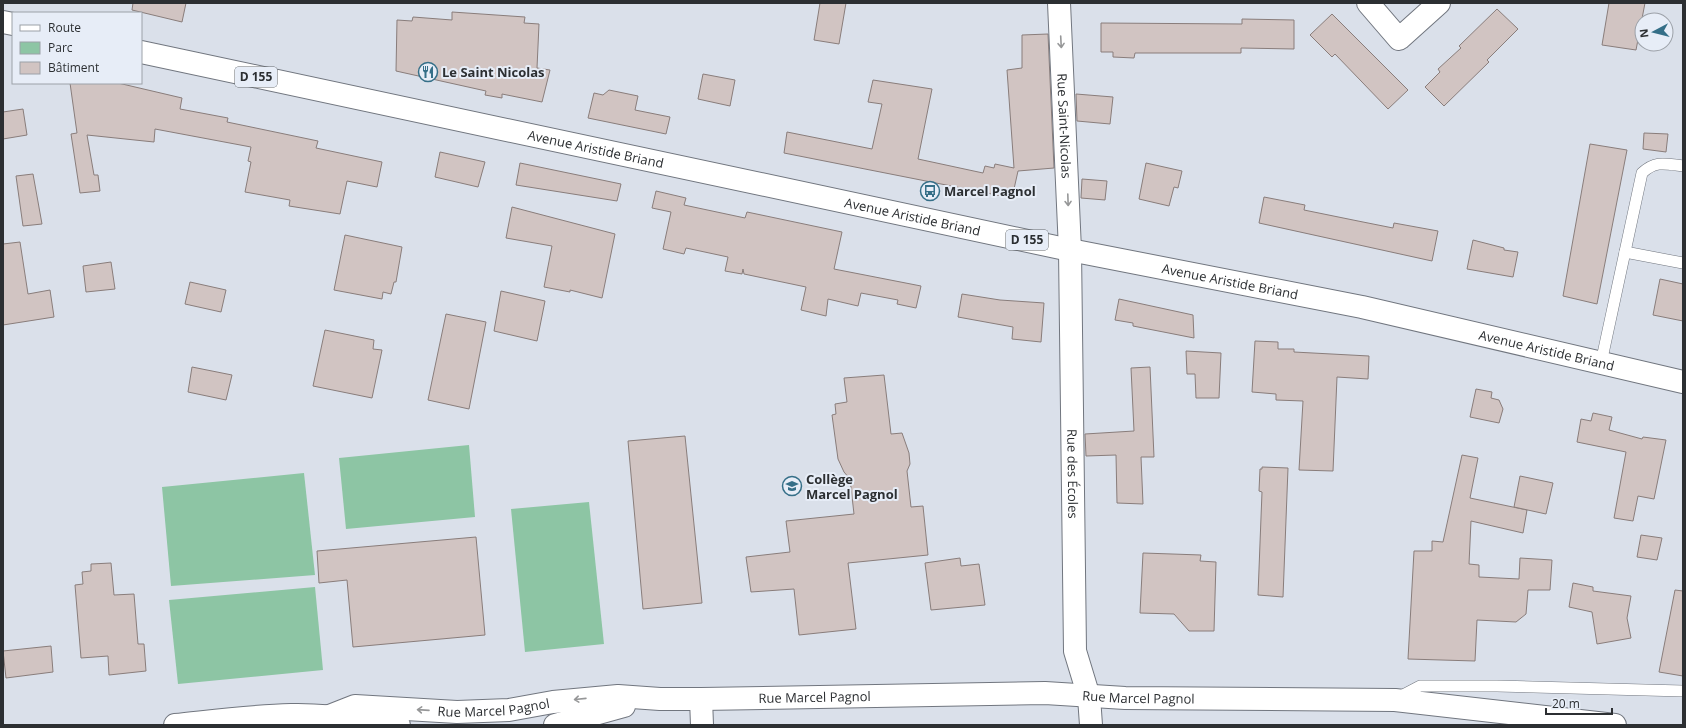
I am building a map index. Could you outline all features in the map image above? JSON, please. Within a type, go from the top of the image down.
[{"type":"street","name":"Rue Saint-Nicolas","points":[[1059,3],[1070,250]]},
{"type":"street","points":[[1368,3],[1399,39],[1439,3]]},
{"type":"street","name":"Avenue Aristide Briand","points":[[142,52],[1070,250],[1362,307],[1683,382]]},
{"type":"street","name":"Rue des Écoles","points":[[1070,250],[1075,651],[1089,697],[1091,725]]},
{"type":"street","name":"Rue Marcel Pagnol","points":[[327,716],[355,706],[457,712],[509,710],[553,702],[618,696],[660,699],[701,699],[1045,693],[1089,697],[1395,700],[1615,725]]},
{"type":"street","name":"Rue Marcel Pagnol","points":[[555,725],[606,710],[660,699]]},
{"type":"street","points":[[701,699],[702,725]]},
{"type":"street","name":"Rue Marcel Pagnol","points":[[175,725],[233,722],[292,715],[327,716],[398,725]]},
{"type":"lane","points":[[1602,363],[1642,173],[1650,165],[1658,163],[1683,166]]},
{"type":"lane","points":[[1625,252],[1683,263]]},
{"type":"lane","points":[[1395,700],[1420,686],[1512,686],[1683,692]]},
{"type":"green space","points":[[469,445],[475,517],[346,529],[339,458]]},
{"type":"green space","points":[[304,473],[315,575],[171,586],[162,487]]},
{"type":"green space","points":[[589,502],[604,644],[525,652],[511,509]]},
{"type":"green space","points":[[315,587],[323,670],[178,684],[169,600]]},
{"type":"building","points":[[133,3],[186,3],[182,22],[132,10]]},
{"type":"building","points":[[820,3],[846,3],[839,44],[814,40]]},
{"type":"building","points":[[1609,3],[1645,3],[1643,12],[1634,12],[1634,50],[1602,45]]},
{"type":"building","points":[[1497,9],[1518,29],[1487,60],[1489,62],[1444,106],[1425,87],[1440,72],[1438,69],[1461,48],[1459,46]]},
{"type":"building","points":[[452,12],[525,17],[524,23],[539,24],[537,68],[550,70],[542,102],[502,94],[502,98],[485,95],[486,91],[396,71],[397,20],[412,21],[413,17],[452,20]]},
{"type":"building","points":[[1332,14],[1408,90],[1388,109],[1335,54],[1332,57],[1310,35]]},
{"type":"building","points":[[1242,19],[1294,20],[1294,49],[1241,48],[1241,53],[1135,53],[1134,58],[1113,57],[1113,52],[1101,52],[1101,23],[1242,24]]},
{"type":"building","points":[[1048,34],[1054,168],[1018,171],[1012,198],[784,153],[787,132],[872,149],[882,104],[868,102],[873,80],[932,89],[918,159],[983,173],[985,166],[994,168],[995,164],[1014,168],[1007,70],[1022,68],[1022,35]]},
{"type":"building","points":[[703,74],[735,80],[730,106],[698,99]]},
{"type":"building","points":[[70,84],[122,84],[182,98],[180,109],[228,118],[227,122],[318,141],[316,148],[382,162],[377,187],[347,181],[340,214],[289,206],[290,200],[245,192],[251,162],[248,161],[251,147],[155,129],[154,142],[87,135],[94,175],[98,175],[100,191],[80,193],[71,134],[77,133]]},
{"type":"building","points":[[609,90],[638,96],[635,110],[670,117],[666,134],[588,118],[594,93],[603,95]]},
{"type":"building","points":[[1076,94],[1113,97],[1110,124],[1077,121]]},
{"type":"building","points":[[23,109],[27,135],[3,139],[3,112]]},
{"type":"building","points":[[1644,133],[1668,134],[1666,152],[1643,149]]},
{"type":"building","points":[[1590,144],[1627,150],[1597,304],[1563,296]]},
{"type":"building","points":[[440,152],[485,162],[478,187],[435,177]]},
{"type":"building","points":[[520,163],[621,184],[617,201],[516,185]]},
{"type":"building","points":[[1146,163],[1182,171],[1178,188],[1174,187],[1169,206],[1139,199]]},
{"type":"building","points":[[33,174],[42,224],[23,226],[16,176]]},
{"type":"building","points":[[1082,179],[1107,181],[1105,200],[1081,198]]},
{"type":"building","points":[[656,191],[686,198],[684,205],[745,218],[747,212],[842,232],[834,269],[921,286],[916,308],[897,304],[898,300],[861,293],[858,306],[828,299],[826,316],[801,310],[806,287],[744,274],[743,269],[742,274],[725,271],[728,257],[686,248],[684,254],[663,249],[671,212],[652,208]]},
{"type":"building","points":[[1264,197],[1305,205],[1304,210],[1393,228],[1394,223],[1438,231],[1432,261],[1259,223]]},
{"type":"building","points":[[512,207],[615,234],[602,298],[570,290],[570,292],[544,287],[552,246],[506,238]]},
{"type":"building","points":[[345,235],[402,247],[396,282],[394,282],[391,294],[383,292],[382,299],[334,290]]},
{"type":"building","points":[[1473,240],[1504,248],[1504,250],[1518,252],[1513,277],[1467,269]]},
{"type":"building","points":[[20,242],[28,294],[50,290],[54,317],[3,325],[3,244]]},
{"type":"building","points":[[111,262],[115,289],[86,292],[83,266]]},
{"type":"building","points":[[1660,279],[1683,284],[1683,321],[1653,315]]},
{"type":"building","points":[[190,282],[226,290],[221,312],[185,304]]},
{"type":"building","points":[[501,291],[545,301],[537,341],[494,331]]},
{"type":"building","points":[[962,294],[1000,300],[1044,303],[1041,342],[1012,339],[1013,327],[958,317]]},
{"type":"building","points":[[1119,299],[1193,315],[1194,338],[1133,326],[1133,323],[1115,320]]},
{"type":"building","points":[[446,314],[486,322],[469,409],[428,400]]},
{"type":"building","points":[[325,330],[374,340],[373,349],[382,350],[372,398],[313,386]]},
{"type":"building","points":[[1255,341],[1278,342],[1278,349],[1294,349],[1294,352],[1369,356],[1368,379],[1337,377],[1333,471],[1299,470],[1303,401],[1276,400],[1276,394],[1252,392]]},
{"type":"building","points":[[1186,351],[1221,353],[1219,398],[1196,398],[1195,374],[1187,374]]},
{"type":"building","points":[[192,367],[232,375],[226,400],[188,392]]},
{"type":"building","points":[[1150,367],[1154,457],[1141,457],[1143,504],[1117,503],[1116,455],[1086,456],[1085,434],[1134,431],[1131,368]]},
{"type":"building","points":[[884,375],[891,434],[902,433],[909,453],[910,464],[907,471],[911,507],[923,506],[928,555],[848,563],[856,629],[799,635],[794,589],[751,592],[746,557],[790,552],[786,521],[854,514],[850,479],[844,472],[838,459],[832,415],[836,414],[835,404],[847,402],[844,378]]},
{"type":"building","points":[[1476,389],[1492,392],[1491,398],[1499,400],[1503,409],[1499,423],[1470,417]]},
{"type":"building","points":[[1593,413],[1612,417],[1609,430],[1642,439],[1643,437],[1666,440],[1654,499],[1638,496],[1633,521],[1614,518],[1626,452],[1577,442],[1581,419],[1591,421]]},
{"type":"building","points":[[685,436],[702,603],[643,609],[628,441]]},
{"type":"building","points":[[1462,455],[1478,458],[1470,498],[1527,510],[1523,533],[1471,521],[1469,564],[1479,565],[1479,577],[1519,579],[1520,558],[1552,560],[1550,590],[1528,590],[1526,614],[1516,622],[1477,620],[1475,661],[1408,659],[1414,551],[1432,551],[1432,541],[1443,542]]},
{"type":"building","points":[[1262,467],[1288,468],[1283,597],[1258,595],[1262,492],[1259,491],[1260,469],[1262,469]]},
{"type":"building","points":[[1520,476],[1553,483],[1546,514],[1514,507]]},
{"type":"building","points":[[1641,535],[1662,538],[1657,560],[1637,557]]},
{"type":"building","points":[[476,537],[485,635],[353,647],[347,580],[319,583],[317,551]]},
{"type":"building","points":[[1143,553],[1201,555],[1200,561],[1216,562],[1214,631],[1189,631],[1174,614],[1140,613]]},
{"type":"building","points":[[960,558],[961,566],[979,564],[985,605],[931,610],[925,563]]},
{"type":"building","points":[[111,563],[114,595],[134,594],[138,644],[144,644],[146,671],[109,675],[108,656],[81,658],[75,585],[83,584],[82,572],[91,571],[91,564]]},
{"type":"building","points":[[1573,583],[1593,587],[1593,591],[1631,596],[1627,618],[1631,638],[1597,644],[1592,612],[1569,607]]},
{"type":"building","points":[[1675,590],[1683,591],[1683,676],[1659,672]]},
{"type":"building","points":[[51,646],[53,672],[6,678],[3,651]]},
{"type":"place","name":"Le Saint Nicolas","points":[[428,72]]},
{"type":"place","name":"Marcel Pagnol","points":[[930,191]]},
{"type":"place","name":"Collège Marcel Pagnol","points":[[792,486]]}]
